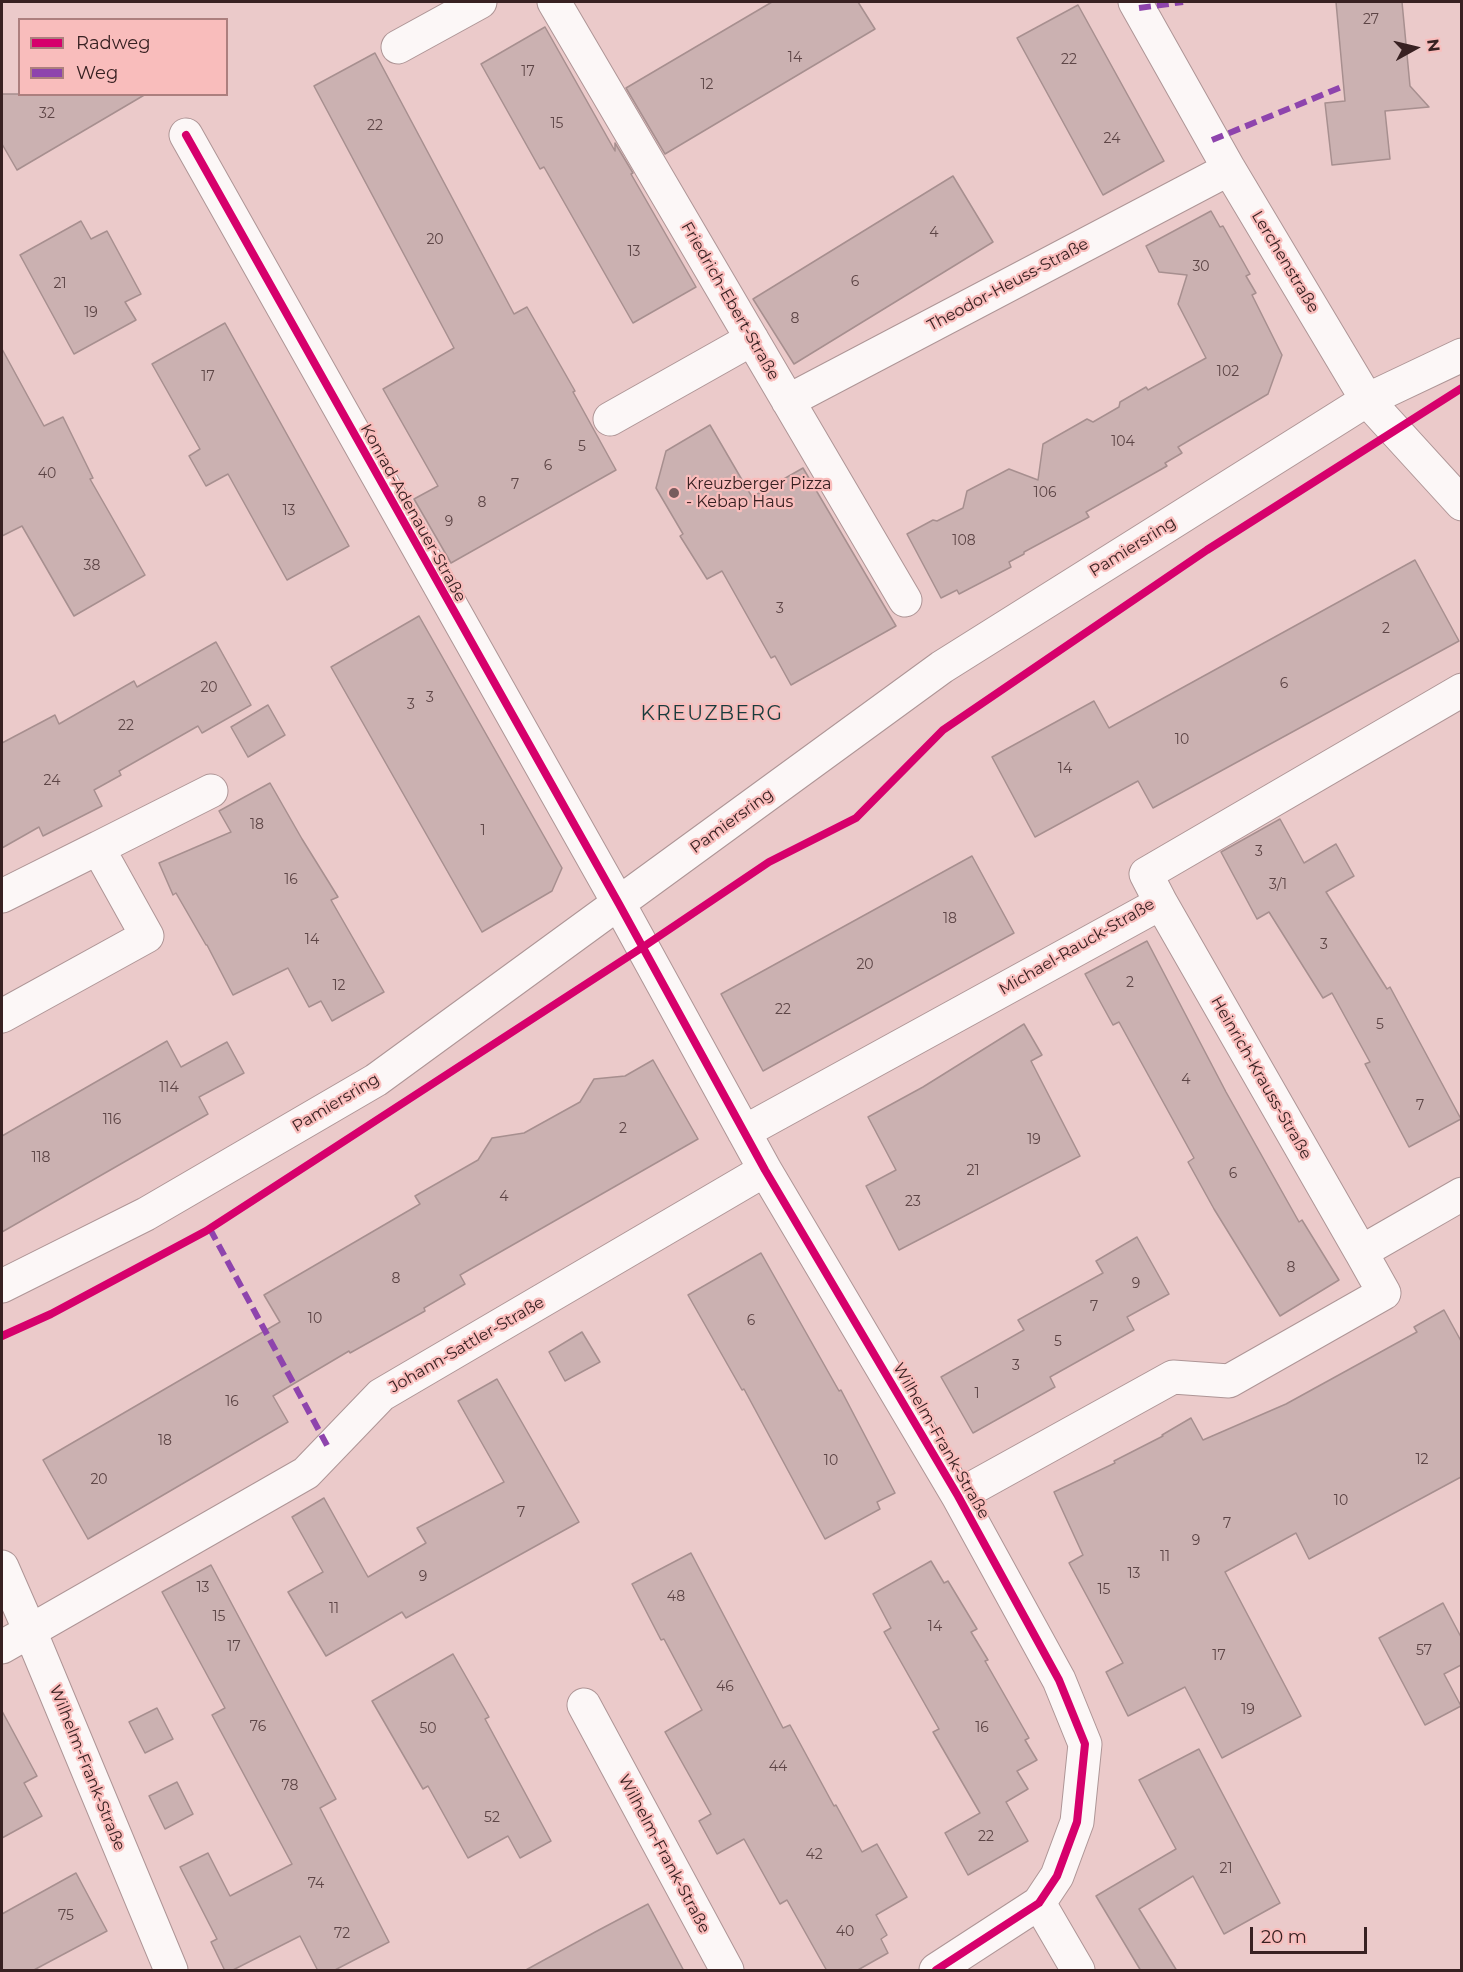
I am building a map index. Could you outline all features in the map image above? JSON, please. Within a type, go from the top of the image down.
[{"type":"street","points":[[398,47],[480,2]]},
{"type":"street","name":"Friedrich-Ebert-Straße","points":[[554,2],[905,600]]},
{"type":"street","name":"Lerchenstraße","points":[[1136,2],[1229,169],[1366,400],[1461,504]]},
{"type":"street","name":"Konrad-Adenauer-Straße","points":[[186,135],[619,904]]},
{"type":"street","name":"Theodor-Heuss-Straße","points":[[788,401],[1229,169]]},
{"type":"street","points":[[610,419],[752,339]]},
{"type":"street","name":"Pamiersring","points":[[2,1286],[146,1214],[376,1080],[942,667],[1366,400],[1461,355]]},
{"type":"street","name":"Michael-Rauck-Straße","points":[[744,1132],[1161,903],[1146,874],[1461,690]]},
{"type":"street","points":[[2,896],[211,791]]},
{"type":"street","points":[[2,1016],[147,936],[98,848]]},
{"type":"street","name":"Heinrich-Krauss-Straße","points":[[958,1496],[1173,1377],[1229,1381],[1384,1293],[1161,903]]},
{"type":"street","name":"Wilhelm-Frank-Straße","points":[[619,904],[765,1170],[958,1496],[1059,1680],[1085,1744],[1077,1822],[1057,1876],[1039,1903],[936,1971]]},
{"type":"street","name":"Johann-Sattler-Straße","points":[[2,1647],[306,1473],[381,1395],[765,1170]]},
{"type":"street","points":[[1361,1252],[1461,1194]]},
{"type":"street","name":"Wilhelm-Frank-Straße","points":[[2,1567],[171,1971]]},
{"type":"street","name":"Wilhelm-Frank-Straße","points":[[584,1706],[727,1971]]},
{"type":"street","points":[[1039,1903],[1078,1971]]},
{"type":"building","points":[[772,2],[858,2],[875,29],[665,154],[626,88]]},
{"type":"building","points":[[1336,2],[1402,2],[1410,86],[1429,107],[1385,111],[1390,159],[1332,165],[1325,103],[1345,101]]},
{"type":"building","points":[[1078,5],[1164,161],[1103,195],[1017,38]]},
{"type":"building","points":[[545,27],[615,151],[615,143],[633,173],[631,174],[696,287],[633,323],[544,167],[540,169],[481,64]]},
{"type":"building","points":[[375,53],[514,314],[527,307],[575,391],[573,392],[616,470],[451,563],[414,499],[438,486],[383,389],[454,348],[314,86]]},
{"type":"building","points":[[2,94],[143,96],[17,170],[2,144]]},
{"type":"building","points":[[953,176],[993,242],[794,364],[753,299]]},
{"type":"building","points":[[1211,211],[1220,227],[1223,226],[1250,274],[1246,276],[1256,293],[1252,295],[1282,355],[1268,394],[1178,447],[1182,453],[1165,463],[1167,466],[1086,512],[1089,517],[1024,552],[1009,562],[1011,567],[959,594],[957,590],[941,598],[907,534],[963,508],[967,491],[1009,469],[1038,480],[1043,444],[1087,419],[1093,422],[1119,407],[1120,402],[1146,387],[1148,390],[1206,358],[1178,304],[1187,275],[1159,272],[1146,246]]},
{"type":"building","points":[[81,221],[91,239],[107,231],[141,294],[125,302],[136,320],[74,354],[20,255]]},
{"type":"building","points":[[225,323],[349,546],[287,580],[228,474],[206,486],[189,456],[200,449],[152,364]]},
{"type":"building","points":[[2,349],[44,426],[63,417],[93,478],[90,479],[145,575],[74,616],[22,526],[2,536]]},
{"type":"building","points":[[710,425],[752,497],[803,468],[896,626],[791,685],[775,656],[771,658],[722,571],[707,579],[680,536],[683,534],[656,488],[666,451]]},
{"type":"building","points":[[1415,560],[1459,641],[1153,808],[1138,781],[1035,837],[992,757],[1094,701],[1109,728]]},
{"type":"building","points":[[419,616],[562,868],[552,891],[482,932],[331,667]]},
{"type":"building","points":[[216,642],[251,705],[202,733],[198,726],[119,771],[121,775],[94,790],[102,806],[43,836],[39,827],[2,848],[2,743],[55,715],[59,724],[134,681],[137,687]]},
{"type":"building","points":[[268,705],[285,735],[248,757],[231,727]]},
{"type":"building","points":[[270,783],[338,897],[331,900],[384,992],[332,1021],[321,1001],[309,1007],[288,968],[233,995],[176,893],[173,895],[159,863],[231,832],[219,811]]},
{"type":"building","points":[[1280,819],[1304,863],[1336,844],[1354,876],[1326,892],[1387,989],[1390,987],[1461,1119],[1409,1147],[1365,1064],[1370,1062],[1332,993],[1323,998],[1269,912],[1257,919],[1221,852]]},
{"type":"building","points":[[972,856],[1014,933],[763,1071],[721,994]]},
{"type":"building","points":[[1147,941],[1226,1092],[1299,1222],[1302,1220],[1339,1280],[1280,1316],[1188,1162],[1194,1158],[1119,1022],[1113,1025],[1085,974]]},
{"type":"building","points":[[1024,1024],[1042,1055],[1031,1061],[1080,1156],[899,1250],[866,1186],[896,1170],[868,1117],[923,1087]]},
{"type":"building","points":[[167,1041],[181,1067],[227,1042],[244,1073],[199,1097],[208,1114],[2,1232],[2,1136]]},
{"type":"building","points":[[653,1060],[698,1139],[460,1275],[465,1284],[424,1308],[425,1311],[350,1353],[349,1351],[273,1396],[288,1422],[88,1539],[43,1460],[280,1322],[264,1295],[420,1204],[415,1196],[478,1160],[492,1138],[524,1133],[580,1102],[594,1079],[625,1076]]},
{"type":"building","points":[[1137,1237],[1169,1294],[1127,1317],[1134,1330],[1050,1377],[1055,1387],[973,1433],[941,1377],[1024,1330],[1018,1320],[1103,1273],[1096,1261]]},
{"type":"building","points":[[761,1253],[839,1391],[841,1390],[895,1493],[877,1502],[880,1509],[825,1539],[744,1389],[742,1390],[688,1295]]},
{"type":"building","points":[[1444,1310],[1461,1341],[1461,1477],[1309,1559],[1296,1533],[1225,1572],[1301,1716],[1222,1758],[1185,1687],[1128,1716],[1106,1672],[1123,1663],[1069,1563],[1083,1555],[1054,1492],[1115,1463],[1114,1461],[1163,1436],[1191,1418],[1203,1440],[1286,1404],[1417,1332],[1414,1327]]},
{"type":"building","points":[[582,1332],[600,1362],[565,1381],[549,1352]]},
{"type":"building","points":[[497,1379],[579,1522],[406,1618],[402,1612],[326,1656],[288,1592],[323,1572],[292,1517],[324,1498],[368,1577],[426,1543],[417,1528],[504,1482],[458,1401]]},
{"type":"building","points":[[691,1553],[783,1728],[790,1725],[862,1852],[877,1844],[907,1897],[876,1915],[887,1935],[881,1939],[888,1953],[856,1971],[827,1971],[787,1900],[780,1904],[744,1839],[717,1854],[699,1821],[711,1814],[665,1732],[702,1710],[664,1639],[661,1640],[632,1584]]},
{"type":"building","points":[[931,1561],[944,1583],[948,1581],[977,1629],[971,1632],[1029,1738],[1025,1740],[1037,1760],[1017,1771],[1028,1789],[1006,1802],[1028,1841],[968,1875],[945,1833],[980,1813],[933,1732],[939,1729],[884,1632],[891,1628],[873,1594]]},
{"type":"building","points":[[211,1565],[336,1799],[320,1808],[389,1942],[333,1971],[318,1971],[300,1936],[231,1971],[225,1971],[211,1942],[217,1939],[180,1867],[208,1853],[230,1896],[292,1864],[212,1715],[225,1708],[162,1592]]},
{"type":"building","points":[[1443,1603],[1461,1637],[1461,1665],[1444,1674],[1461,1706],[1425,1725],[1379,1638]]},
{"type":"building","points":[[453,1654],[489,1717],[485,1719],[551,1841],[520,1858],[508,1836],[468,1858],[428,1786],[423,1789],[372,1701]]},
{"type":"building","points":[[157,1708],[173,1739],[145,1753],[129,1722]]},
{"type":"building","points":[[2,1711],[37,1776],[24,1783],[42,1816],[2,1838]]},
{"type":"building","points":[[1199,1749],[1280,1903],[1224,1934],[1193,1876],[1139,1909],[1177,1971],[1141,1971],[1096,1896],[1176,1849],[1139,1780]]},
{"type":"building","points":[[177,1782],[193,1814],[165,1829],[149,1796]]},
{"type":"building","points":[[76,1873],[107,1931],[32,1971],[2,1971],[2,1914]]},
{"type":"building","points":[[648,1904],[684,1971],[524,1971],[597,1931]]},
{"type":"marked path","points":[[1139,8],[1183,2]]},
{"type":"marked path","points":[[1212,140],[1344,86]]},
{"type":"marked path","points":[[210,1229],[329,1449]]},
{"type":"cycle path","points":[[186,135],[619,904],[765,1170],[958,1496],[1059,1680],[1085,1744],[1077,1822],[1057,1876],[1039,1903],[936,1970]]},
{"type":"cycle path","points":[[2,1336],[51,1314],[206,1231],[643,947],[769,862],[856,818],[943,730],[1207,550],[1462,388]]},
{"type":"place","name":"Kreuzberger Pizza - Kebap Haus","points":[[674,493]]},
{"type":"district","name":"KREUZBERG","points":[[712,714]]}]
